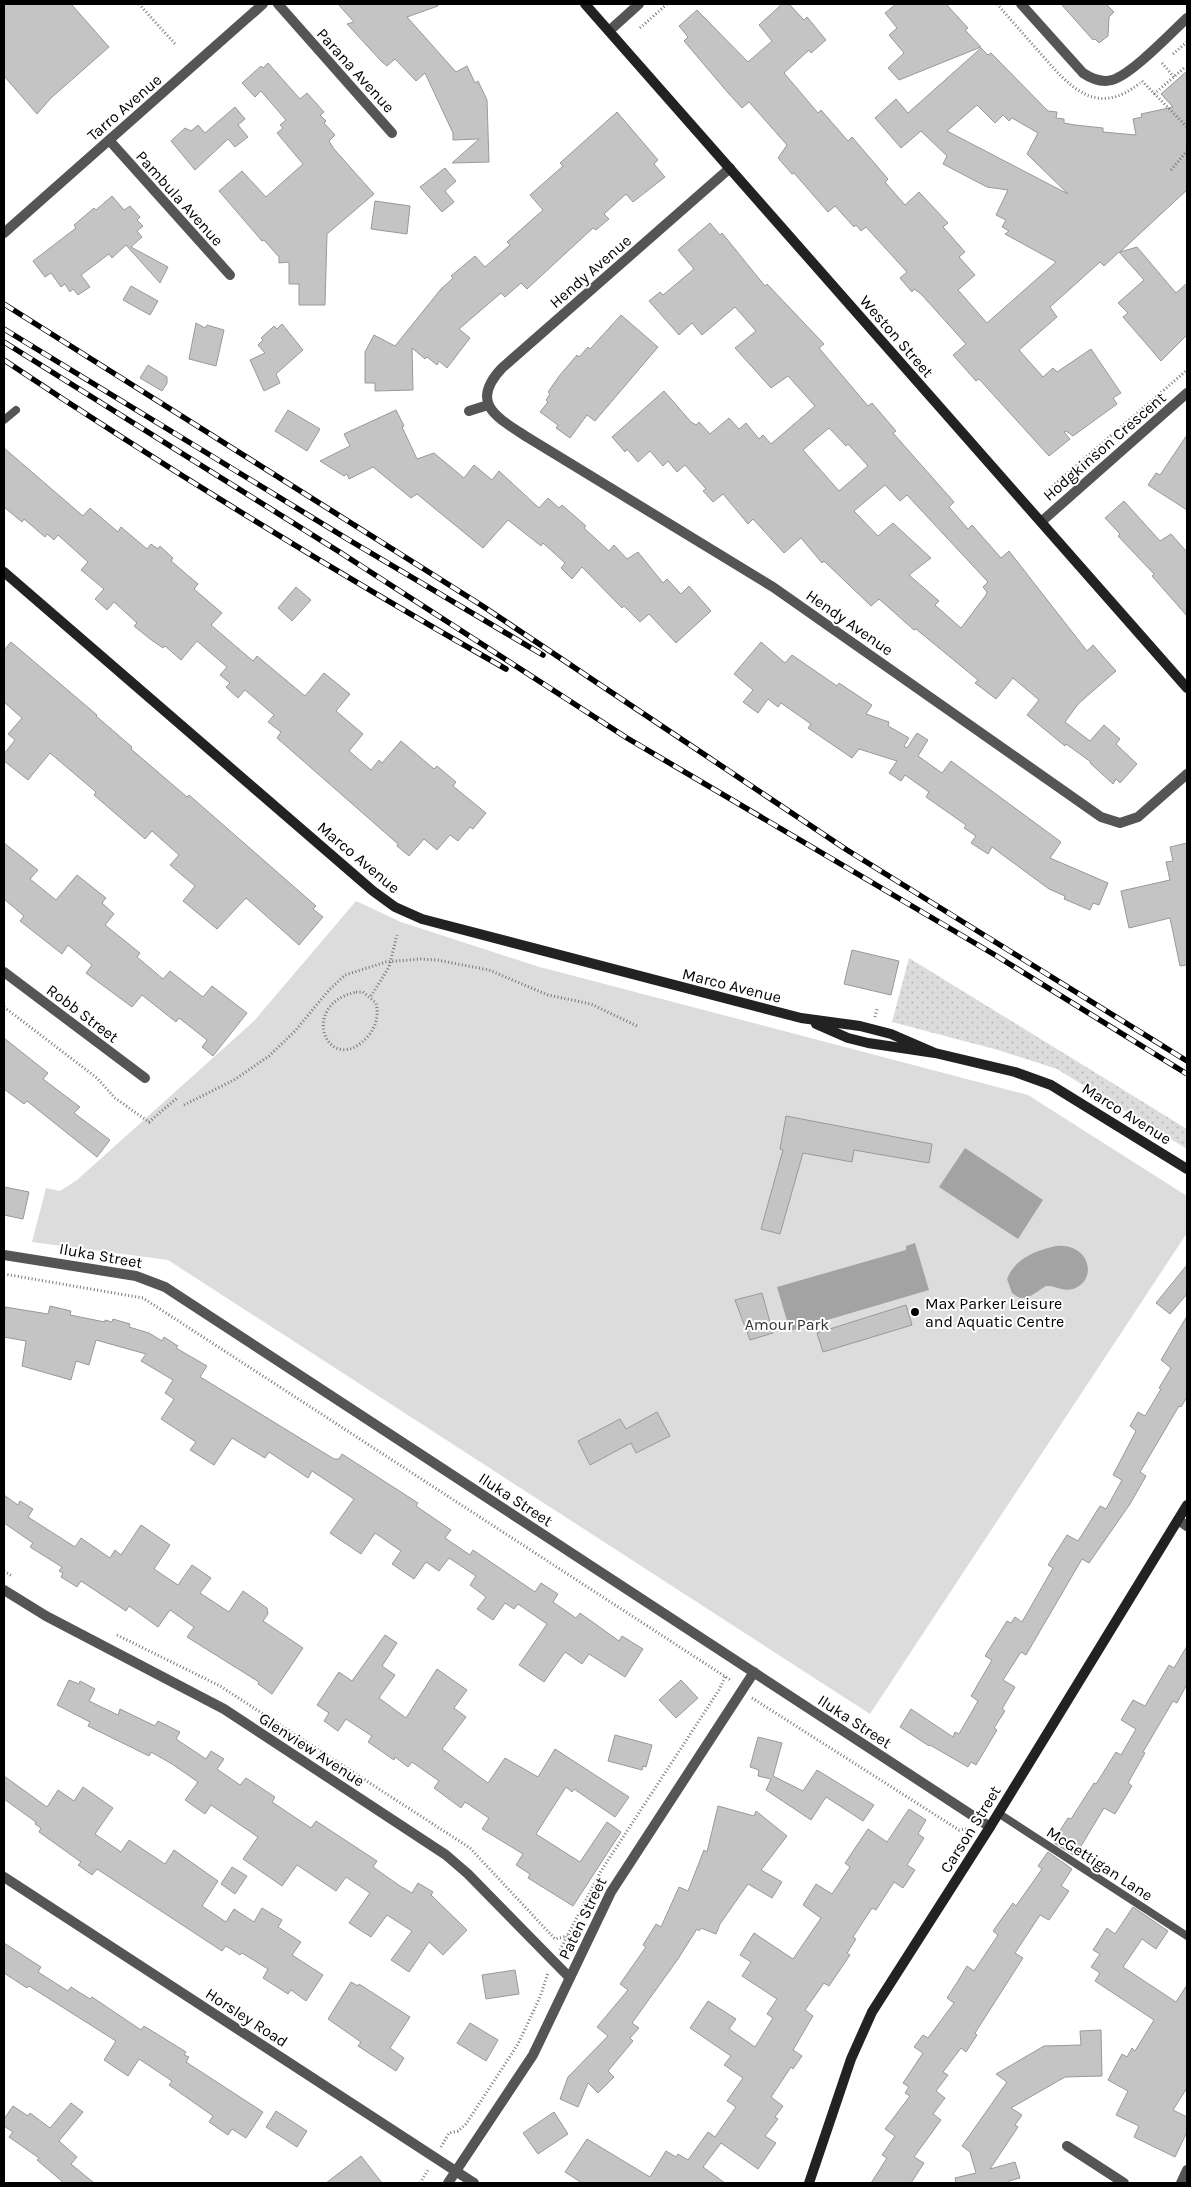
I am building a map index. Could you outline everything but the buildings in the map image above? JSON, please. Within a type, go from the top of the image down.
[{"type":"street","name":"Tarro Avenue","points":[[4,233],[263,4]]},
{"type":"street","name":"Parana Avenue","points":[[278,4],[392,133]]},
{"type":"street","name":"Weston Street","points":[[585,4],[1187,688]]},
{"type":"street","points":[[609,31],[640,4]]},
{"type":"street","points":[[1021,4],[1083,73],[1093,79],[1104,81],[1122,76],[1187,18]]},
{"type":"street","name":"Pambula Avenue","points":[[109,140],[230,275]]},
{"type":"street","name":"Hendy Avenue","points":[[730,168],[502,368],[488,386],[488,405],[505,423],[774,587],[1101,817],[1120,822],[1138,817],[1187,774]]},
{"type":"street","name":"Hodgkinson Crescent","points":[[1041,522],[1187,393]]},
{"type":"street","points":[[470,412],[488,405]]},
{"type":"street","name":"Marco Avenue","points":[[4,572],[373,891],[395,907],[414,916],[466,931],[806,1019],[860,1026],[891,1034],[935,1053]]},
{"type":"street","name":"Robb Street","points":[[4,972],[145,1078]]},
{"type":"street","name":"Marco Avenue","points":[[806,1019],[848,1038],[868,1043],[935,1053],[1015,1072],[1051,1085],[1187,1169]]},
{"type":"street","name":"Iluka Street","points":[[4,1254],[136,1276],[156,1282],[990,1827]]},
{"type":"street","name":"Carson Street","points":[[809,2183],[865,2024],[888,1983],[990,1827],[1187,1504]]},
{"type":"street","points":[[1178,1520],[1187,1526]]},
{"type":"street","name":"Glenview Avenue","points":[[4,1590],[67,1628],[224,1709],[446,1855],[468,1874],[570,1978]]},
{"type":"street","name":"Paten Street","points":[[448,2183],[529,2061],[611,1892],[754,1672]]},
{"type":"street","name":"Horsley Road","points":[[4,1877],[474,2183]]},
{"type":"street","points":[[1067,2146],[1124,2183]]},
{"type":"street","points":[[1181,2183],[1187,2170]]},
{"type":"lane","points":[[4,420],[16,410]]},
{"type":"lane","name":"McGettigan Lane","points":[[998,1813],[1187,1936]]},
{"type":"path","points":[[139,4],[176,45]]},
{"type":"path","points":[[640,28],[667,4]]},
{"type":"path","points":[[1162,64],[1174,76]]},
{"type":"path","points":[[1154,94],[1184,68]]},
{"type":"path","points":[[1142,81],[1187,127]]},
{"type":"path","points":[[1171,170],[1187,151]]},
{"type":"path","points":[[1048,491],[1187,370]]},
{"type":"path","points":[[371,996],[385,975],[396,935]]},
{"type":"path","points":[[184,1105],[234,1080],[264,1060],[288,1039],[329,990],[345,975],[371,965],[390,961],[437,960],[489,970],[548,995],[591,1004],[637,1026]]},
{"type":"path","points":[[363,992],[371,996],[376,1003],[378,1017],[375,1026],[365,1039],[349,1049],[334,1048],[328,1043],[322,1030],[327,1012],[332,1005],[346,994],[363,992]]},
{"type":"path","points":[[4,1007],[97,1078],[115,1098],[149,1122],[177,1098]]},
{"type":"path","points":[[4,1274],[143,1298],[743,1689],[752,1698],[959,1830],[990,1827]]},
{"type":"path","points":[[420,2183],[423,2178]]},
{"type":"green space","name":"Amour Park","points":[[356,901],[401,922],[536,966],[1028,1095],[1187,1196],[1187,1233],[870,1714],[168,1260],[32,1242],[46,1188],[60,1191],[77,1180],[254,1021]]},
{"type":"green space","points":[[909,958],[1187,1129],[1187,1149],[1057,1069],[998,1050],[892,1022]]},
{"type":"shaded area","points":[[965,1148],[1043,1200],[1018,1239],[939,1187]]},
{"type":"shaded area","points":[[915,1243],[929,1290],[790,1331],[777,1287],[906,1250],[906,1246]]},
{"type":"shaded area","points":[[1056,1246],[1077,1250],[1083,1256],[1087,1263],[1088,1271],[1081,1285],[1069,1290],[1046,1286],[1025,1298],[1012,1293],[1007,1279],[1015,1266],[1027,1256]]},
{"type":"railway","points":[[4,304],[481,605],[847,850],[1187,1061]]},
{"type":"railway","points":[[4,329],[349,540],[543,655]]},
{"type":"railway","points":[[4,342],[338,551],[627,738],[995,955],[1187,1074]]},
{"type":"railway","points":[[4,360],[127,441],[252,519],[506,669]]},
{"type":"place","name":"Max Parker Leisure and Aquatic Centre","points":[[915,1312]]}]
